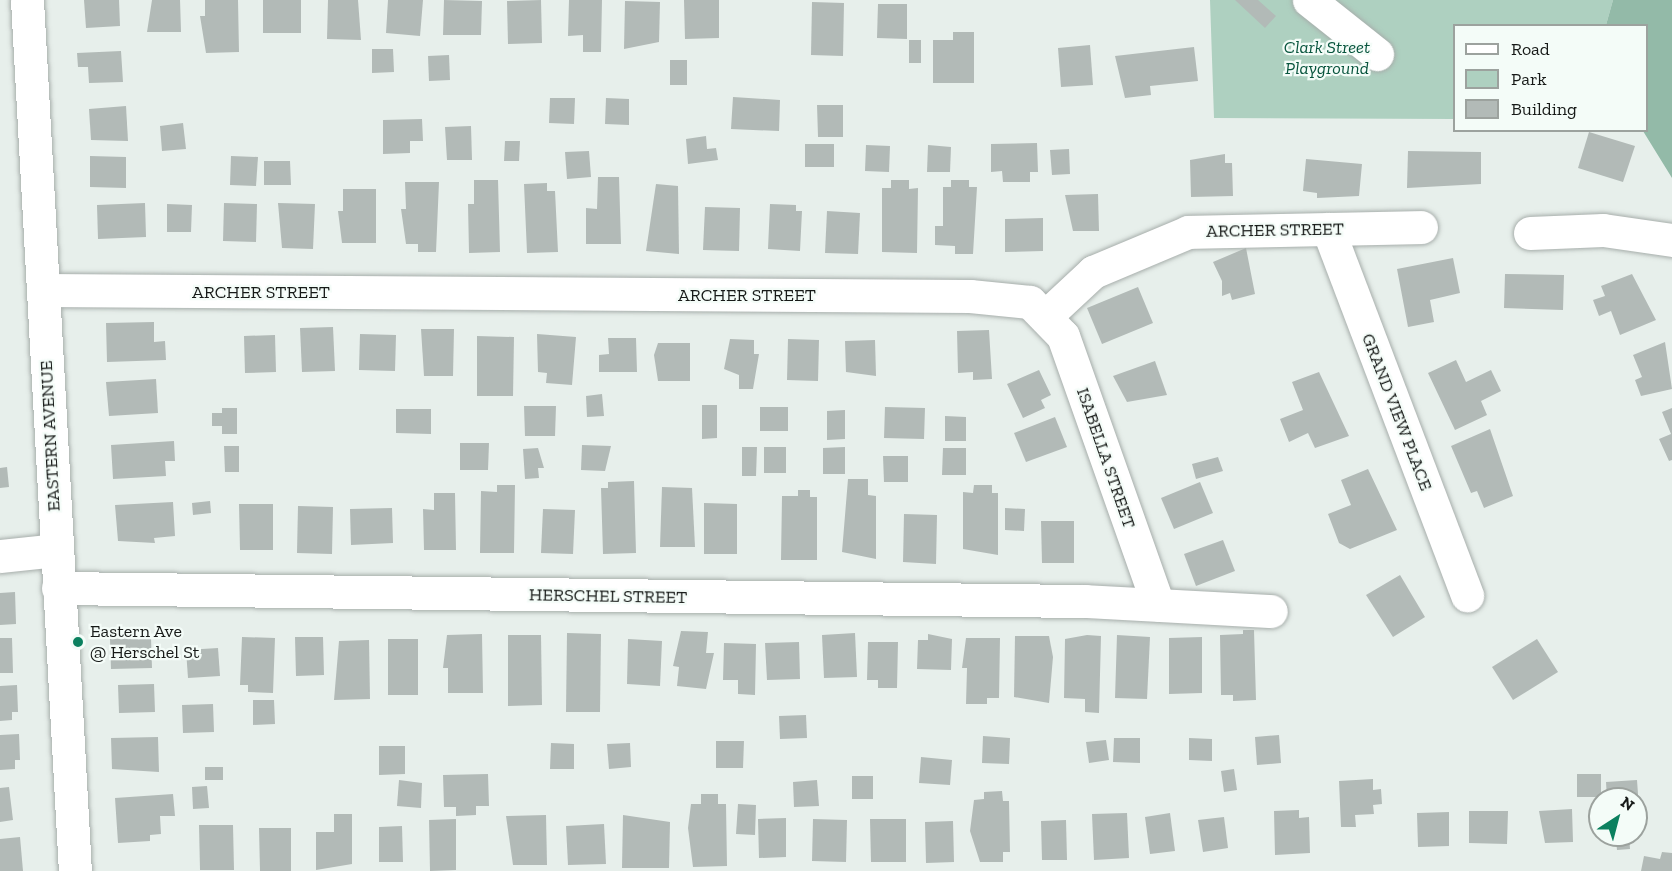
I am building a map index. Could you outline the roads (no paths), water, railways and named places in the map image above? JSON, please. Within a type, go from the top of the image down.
[{"type":"street","name":"EASTERN AVENUE","points":[[27,0],[75,871]]},
{"type":"street","points":[[1309,0],[1377,54]]},
{"type":"street","name":"ARCHER STREET","points":[[43,290],[1001,296],[1030,302],[1048,314],[1093,272],[1188,232],[1421,227]]},
{"type":"street","name":"GRAND VIEW PLACE","points":[[1328,229],[1467,595]]},
{"type":"street","points":[[1530,233],[1603,230],[1672,240]]},
{"type":"street","name":"ISABELLA STREET","points":[[1048,314],[1066,344],[1158,605]]},
{"type":"street","points":[[0,556],[56,550]]},
{"type":"street","name":"HERSCHEL STREET","points":[[58,588],[1158,605],[1271,611]]},
{"type":"place","name":"Eastern Ave @ Herschel St","points":[[78,642]]},
{"type":"park label","name":"Clark Street Playground","points":[[1327,58]]}]
